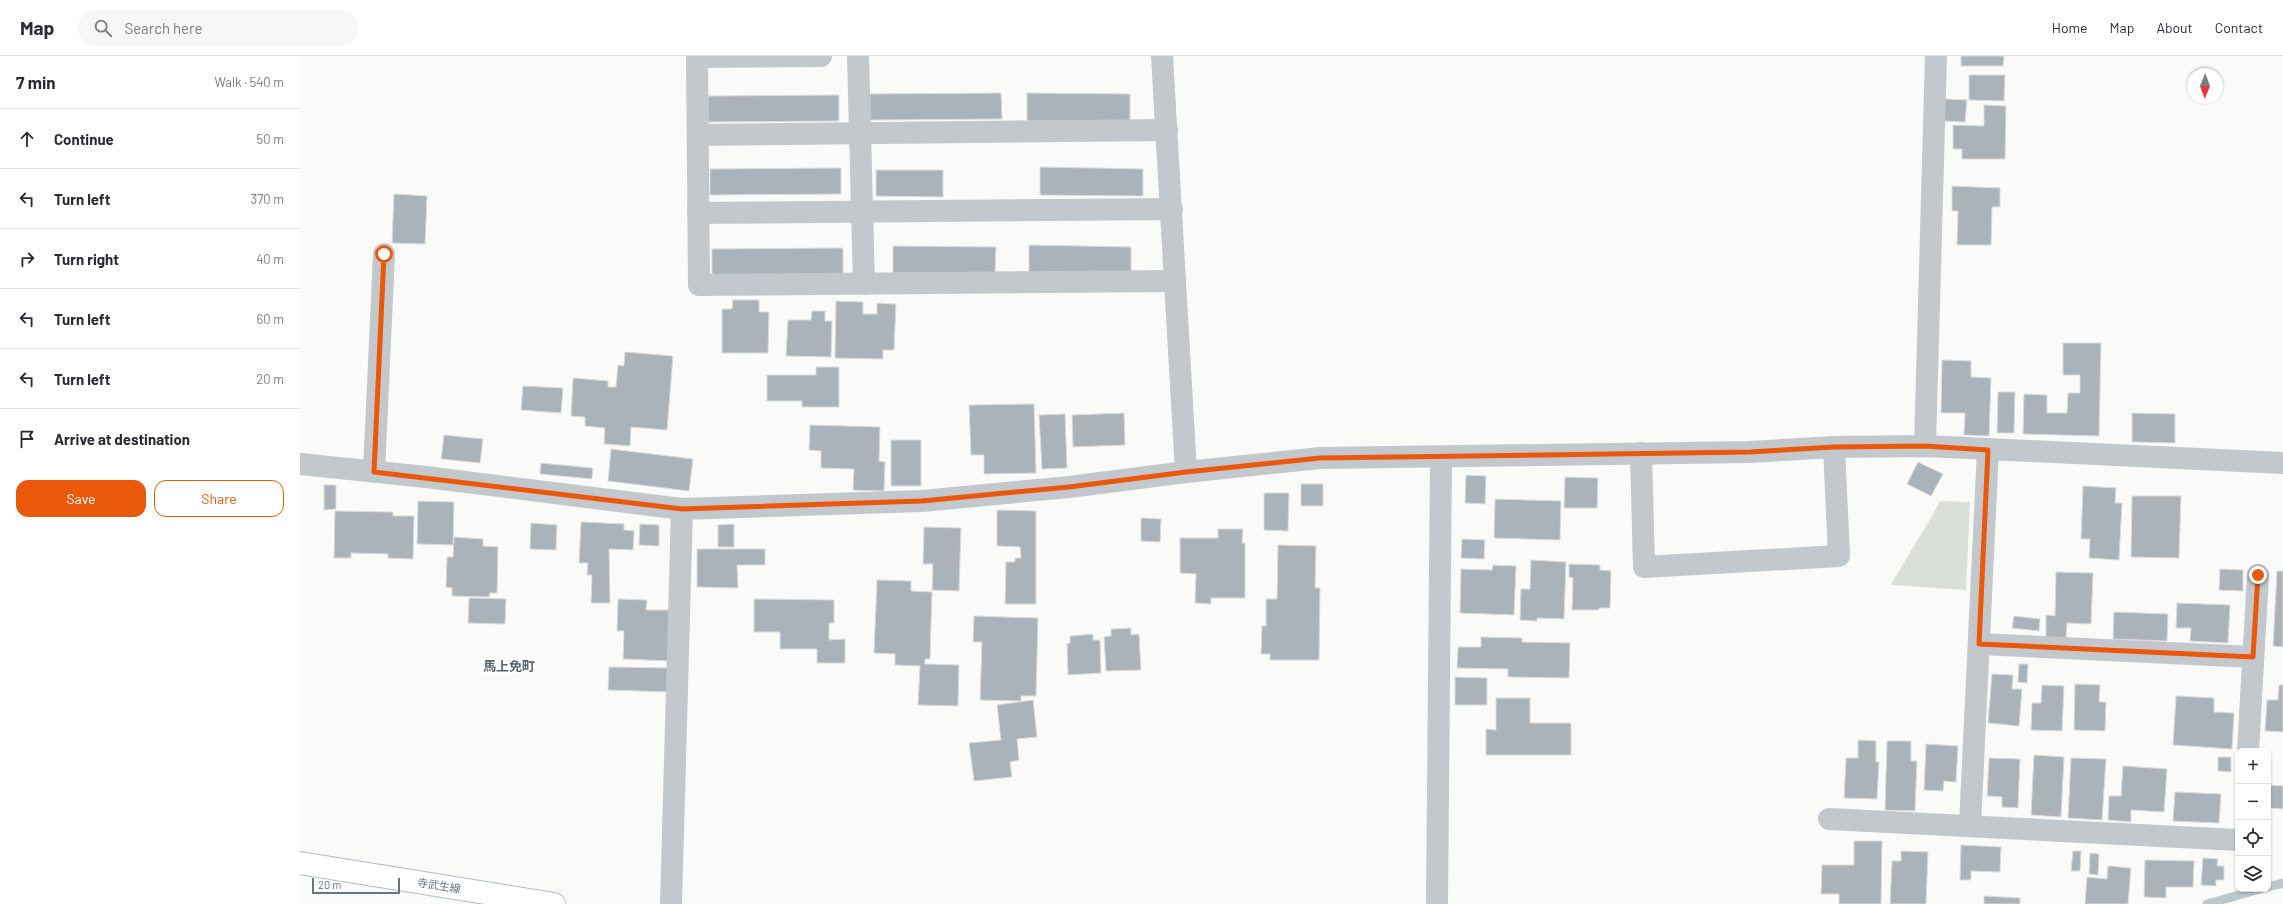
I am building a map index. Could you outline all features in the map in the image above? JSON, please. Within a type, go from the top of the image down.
[{"type":"main road","name":"寺武生線","points":[[300,863],[554,904]]},
{"type":"street","points":[[821,56],[697,57],[699,285],[1175,281]]},
{"type":"street","points":[[858,56],[864,284]]},
{"type":"street","points":[[1162,56],[1186,472]]},
{"type":"street","points":[[1925,446],[1936,56]]},
{"type":"street","points":[[698,136],[1167,130]]},
{"type":"street","points":[[698,213],[1172,209]]},
{"type":"street","points":[[374,472],[384,254]]},
{"type":"street","points":[[300,464],[682,509],[922,501],[1069,487],[1186,472],[1320,458],[1750,452],[1834,447],[1925,446],[2283,463]]},
{"type":"street","points":[[1641,453],[1644,567],[1839,556],[1834,447]]},
{"type":"street","points":[[1970,826],[1988,450]]},
{"type":"street","points":[[1437,904],[1441,457]]},
{"type":"street","points":[[670,904],[682,509]]},
{"type":"street","points":[[2248,748],[2258,575]]},
{"type":"street","points":[[1979,644],[2253,657]]},
{"type":"street","points":[[1829,819],[2235,840]]},
{"type":"shaded area","points":[[1940,501],[1970,502],[1966,590],[1891,585],[1928,522]]},
{"type":"building","points":[[1961,56],[2004,56],[2003,66],[1961,66]]},
{"type":"building","points":[[1969,75],[2005,75],[2004,101],[1969,100]]},
{"type":"building","points":[[1001,93],[1002,119],[870,120],[870,94]]},
{"type":"building","points":[[1027,93],[1130,94],[1130,122],[1027,121]]},
{"type":"building","points":[[839,95],[839,121],[708,122],[708,96]]},
{"type":"building","points":[[1945,99],[1967,100],[1965,122],[1944,121]]},
{"type":"building","points":[[1984,105],[2006,106],[2005,159],[1962,159],[1962,149],[1953,149],[1953,125],[1984,126]]},
{"type":"building","points":[[1040,167],[1143,169],[1143,196],[1040,195]]},
{"type":"building","points":[[841,168],[841,194],[710,195],[710,169]]},
{"type":"building","points":[[876,170],[943,170],[943,197],[876,196]]},
{"type":"building","points":[[1952,186],[2000,188],[2000,207],[1992,207],[1991,245],[1957,245],[1958,211],[1952,211]]},
{"type":"building","points":[[394,194],[427,196],[425,244],[392,243]]},
{"type":"building","points":[[1029,245],[1131,247],[1131,274],[1029,273]]},
{"type":"building","points":[[893,246],[996,247],[995,275],[893,273]]},
{"type":"building","points":[[843,248],[843,274],[712,275],[712,249]]},
{"type":"building","points":[[733,300],[759,300],[759,312],[769,312],[768,353],[722,353],[722,309],[732,309]]},
{"type":"building","points":[[836,301],[863,302],[863,314],[877,314],[877,303],[896,304],[894,350],[883,350],[883,359],[835,358]]},
{"type":"building","points":[[812,311],[825,311],[825,321],[832,321],[831,357],[786,356],[788,320],[811,320]]},
{"type":"building","points":[[2063,343],[2101,343],[2099,436],[2023,434],[2024,394],[2047,395],[2047,413],[2067,413],[2068,393],[2080,393],[2080,375],[2063,375]]},
{"type":"building","points":[[625,352],[673,356],[667,430],[631,427],[630,446],[604,444],[605,428],[585,426],[585,417],[571,416],[573,378],[608,381],[608,387],[616,387],[618,365],[624,366]]},
{"type":"building","points":[[1942,360],[1971,361],[1971,377],[1991,378],[1989,436],[1964,435],[1965,413],[1941,413]]},
{"type":"building","points":[[816,367],[839,367],[839,407],[802,407],[802,401],[767,401],[767,375],[816,375]]},
{"type":"building","points":[[523,386],[563,388],[561,413],[521,410]]},
{"type":"building","points":[[1998,392],[2015,392],[2014,433],[1997,433]]},
{"type":"building","points":[[1034,404],[1036,473],[984,474],[984,455],[971,455],[969,405]]},
{"type":"building","points":[[1124,413],[1125,445],[1073,447],[1072,415]]},
{"type":"building","points":[[2132,413],[2175,414],[2175,443],[2132,442]]},
{"type":"building","points":[[1065,414],[1067,468],[1042,469],[1039,415]]},
{"type":"building","points":[[810,425],[880,427],[879,461],[885,462],[884,491],[853,490],[854,469],[821,468],[821,451],[809,450]]},
{"type":"building","points":[[444,435],[483,439],[480,463],[441,459]]},
{"type":"building","points":[[891,440],[921,440],[921,486],[891,486]]},
{"type":"building","points":[[611,449],[693,459],[689,491],[608,481]]},
{"type":"building","points":[[1918,462],[1943,474],[1931,496],[1907,484]]},
{"type":"building","points":[[541,463],[593,468],[592,479],[540,474]]},
{"type":"building","points":[[1466,475],[1486,476],[1485,504],[1465,503]]},
{"type":"building","points":[[1565,477],[1598,478],[1597,508],[1564,508]]},
{"type":"building","points":[[1301,484],[1323,484],[1323,506],[1301,506]]},
{"type":"building","points":[[324,485],[336,485],[336,509],[324,510]]},
{"type":"building","points":[[2083,486],[2116,488],[2115,503],[2122,503],[2119,560],[2089,558],[2090,539],[2081,539]]},
{"type":"building","points":[[1264,493],[1289,493],[1288,531],[1264,530]]},
{"type":"building","points":[[2132,496],[2181,496],[2179,558],[2131,557]]},
{"type":"building","points":[[1495,499],[1561,501],[1560,540],[1494,538]]},
{"type":"building","points":[[418,501],[454,502],[453,545],[417,544]]},
{"type":"building","points":[[997,510],[1036,511],[1036,604],[1005,604],[1006,562],[1015,562],[1015,558],[1021,558],[1020,547],[997,546]]},
{"type":"building","points":[[335,511],[393,512],[393,516],[414,516],[413,559],[388,558],[388,554],[351,553],[351,558],[334,558]]},
{"type":"building","points":[[1141,518],[1161,519],[1160,542],[1141,541]]},
{"type":"building","points":[[581,522],[624,524],[624,530],[634,531],[633,550],[609,549],[610,603],[591,603],[592,575],[587,575],[588,563],[579,563]]},
{"type":"building","points":[[531,523],[557,525],[556,550],[530,549]]},
{"type":"building","points":[[640,524],[659,525],[659,546],[639,545]]},
{"type":"building","points":[[734,524],[734,547],[718,547],[718,525]]},
{"type":"building","points":[[924,527],[961,528],[959,591],[932,590],[933,564],[923,564]]},
{"type":"building","points":[[1218,529],[1243,529],[1242,543],[1245,543],[1245,598],[1211,598],[1211,604],[1195,603],[1196,574],[1180,573],[1180,538],[1218,538]]},
{"type":"building","points":[[454,537],[483,539],[483,546],[498,547],[497,593],[490,593],[489,597],[452,596],[452,588],[446,587],[447,557],[453,557]]},
{"type":"building","points":[[1462,539],[1485,540],[1484,559],[1461,558]]},
{"type":"building","points":[[1278,545],[1316,546],[1315,588],[1320,588],[1319,660],[1270,660],[1270,654],[1261,654],[1262,626],[1266,626],[1266,599],[1277,599]]},
{"type":"building","points":[[697,549],[765,549],[765,565],[737,565],[738,588],[697,587]]},
{"type":"building","points":[[1531,560],[1566,562],[1564,619],[1537,618],[1537,621],[1520,620],[1521,589],[1530,589]]},
{"type":"building","points":[[1569,564],[1600,565],[1600,570],[1611,571],[1610,608],[1599,608],[1599,610],[1572,610],[1573,578],[1569,577]]},
{"type":"building","points":[[1493,565],[1516,566],[1514,615],[1460,613],[1461,569],[1492,570]]},
{"type":"building","points":[[2220,569],[2243,570],[2243,591],[2219,590]]},
{"type":"building","points":[[2277,571],[2283,571],[2283,647],[2273,646]]},
{"type":"building","points":[[2056,572],[2093,573],[2091,624],[2067,623],[2066,638],[2046,637],[2046,615],[2055,616]]},
{"type":"building","points":[[877,580],[911,581],[911,591],[932,592],[930,659],[925,659],[925,664],[959,665],[958,706],[918,705],[920,666],[895,665],[895,654],[874,653]]},
{"type":"building","points":[[469,598],[506,599],[505,624],[468,623]]},
{"type":"building","points":[[618,599],[647,600],[646,610],[672,610],[670,661],[623,659],[624,631],[617,631]]},
{"type":"building","points":[[754,599],[834,600],[834,623],[829,623],[829,640],[845,639],[845,663],[817,663],[817,649],[780,649],[780,632],[754,632]]},
{"type":"building","points":[[2177,603],[2230,605],[2228,643],[2190,641],[2191,628],[2176,628]]},
{"type":"building","points":[[2114,612],[2168,614],[2167,641],[2113,639]]},
{"type":"building","points":[[974,616],[1038,618],[1036,696],[1021,696],[1021,701],[980,700],[982,642],[973,642]]},
{"type":"building","points":[[2014,616],[2040,619],[2039,631],[2012,628]]},
{"type":"building","points":[[1131,628],[1131,635],[1139,634],[1141,670],[1106,671],[1104,637],[1111,636],[1111,629]]},
{"type":"building","points":[[1093,634],[1093,640],[1100,640],[1101,673],[1068,675],[1067,644],[1070,643],[1070,636]]},
{"type":"building","points":[[1481,637],[1522,638],[1522,642],[1570,643],[1569,678],[1508,677],[1508,669],[1457,668],[1458,647],[1481,647]]},
{"type":"building","points":[[2019,664],[2028,664],[2027,683],[2018,682]]},
{"type":"building","points":[[609,667],[672,668],[671,692],[608,690]]},
{"type":"building","points":[[1992,674],[2013,675],[2012,689],[2022,689],[2019,726],[1988,723]]},
{"type":"building","points":[[1455,677],[1487,678],[1487,705],[1455,705]]},
{"type":"building","points":[[2075,684],[2100,685],[2099,702],[2106,702],[2105,731],[2074,730]]},
{"type":"building","points":[[2042,685],[2064,686],[2062,731],[2031,730],[2032,703],[2041,703]]},
{"type":"building","points":[[2279,685],[2283,685],[2283,732],[2265,731],[2267,700],[2278,700]]},
{"type":"building","points":[[2176,696],[2214,698],[2214,712],[2234,713],[2232,749],[2173,745]]},
{"type":"building","points":[[1496,698],[1530,698],[1530,723],[1571,723],[1571,755],[1486,755],[1486,729],[1496,730]]},
{"type":"building","points":[[1033,700],[1037,737],[1017,739],[1019,760],[1010,762],[1012,777],[974,781],[969,743],[1001,740],[997,705]]},
{"type":"building","points":[[1858,740],[1876,741],[1876,762],[1879,762],[1877,799],[1844,798],[1846,758],[1858,758]]},
{"type":"building","points":[[1887,741],[1911,741],[1911,761],[1917,761],[1915,811],[1885,810]]},
{"type":"building","points":[[1926,744],[1958,746],[1956,782],[1944,781],[1943,791],[1924,790]]},
{"type":"building","points":[[2034,755],[2064,757],[2061,817],[2031,815]]},
{"type":"building","points":[[2218,757],[2231,757],[2231,772],[2218,771]]},
{"type":"building","points":[[1989,758],[2020,759],[2018,808],[2002,807],[2002,797],[1987,796]]},
{"type":"building","points":[[2071,758],[2106,759],[2102,820],[2068,818]]},
{"type":"building","points":[[2123,766],[2167,769],[2164,812],[2131,810],[2131,822],[2108,820],[2109,796],[2121,796]]},
{"type":"building","points":[[2271,785],[2283,786],[2283,809],[2271,808]]},
{"type":"building","points":[[2175,792],[2221,794],[2219,823],[2173,821]]},
{"type":"building","points":[[1854,841],[1882,841],[1881,904],[1839,904],[1839,894],[1821,894],[1822,865],[1854,865]]},
{"type":"building","points":[[1961,845],[2001,847],[2000,872],[1971,871],[1971,880],[1960,880]]},
{"type":"building","points":[[1901,851],[1928,852],[1926,904],[1890,904],[1892,861],[1901,861]]},
{"type":"building","points":[[2073,851],[2081,851],[2080,871],[2071,871]]},
{"type":"building","points":[[2090,853],[2099,854],[2098,875],[2089,874]]},
{"type":"building","points":[[2203,858],[2218,859],[2217,866],[2224,866],[2224,880],[2216,880],[2216,886],[2201,885]]},
{"type":"building","points":[[2145,860],[2194,861],[2193,887],[2166,887],[2166,898],[2144,897]]},
{"type":"building","points":[[2108,866],[2131,868],[2128,904],[2085,904],[2087,877],[2107,879]]},
{"type":"building","points":[[1984,896],[2020,898],[2020,904],[1984,904]]},
{"type":"waterway","points":[[2271,886],[2283,883]]},
{"type":"waterway","points":[[2207,904],[2249,892]]},
{"type":"district","name":"馬上免町","points":[[509,666]]},
{"type":"route","points":[[384,254],[374,472],[426,477],[682,509],[922,501],[1069,487],[1186,472],[1320,458],[1750,452],[1834,447],[1925,446],[1988,450],[1979,644],[2253,657],[2258,575]]}]
